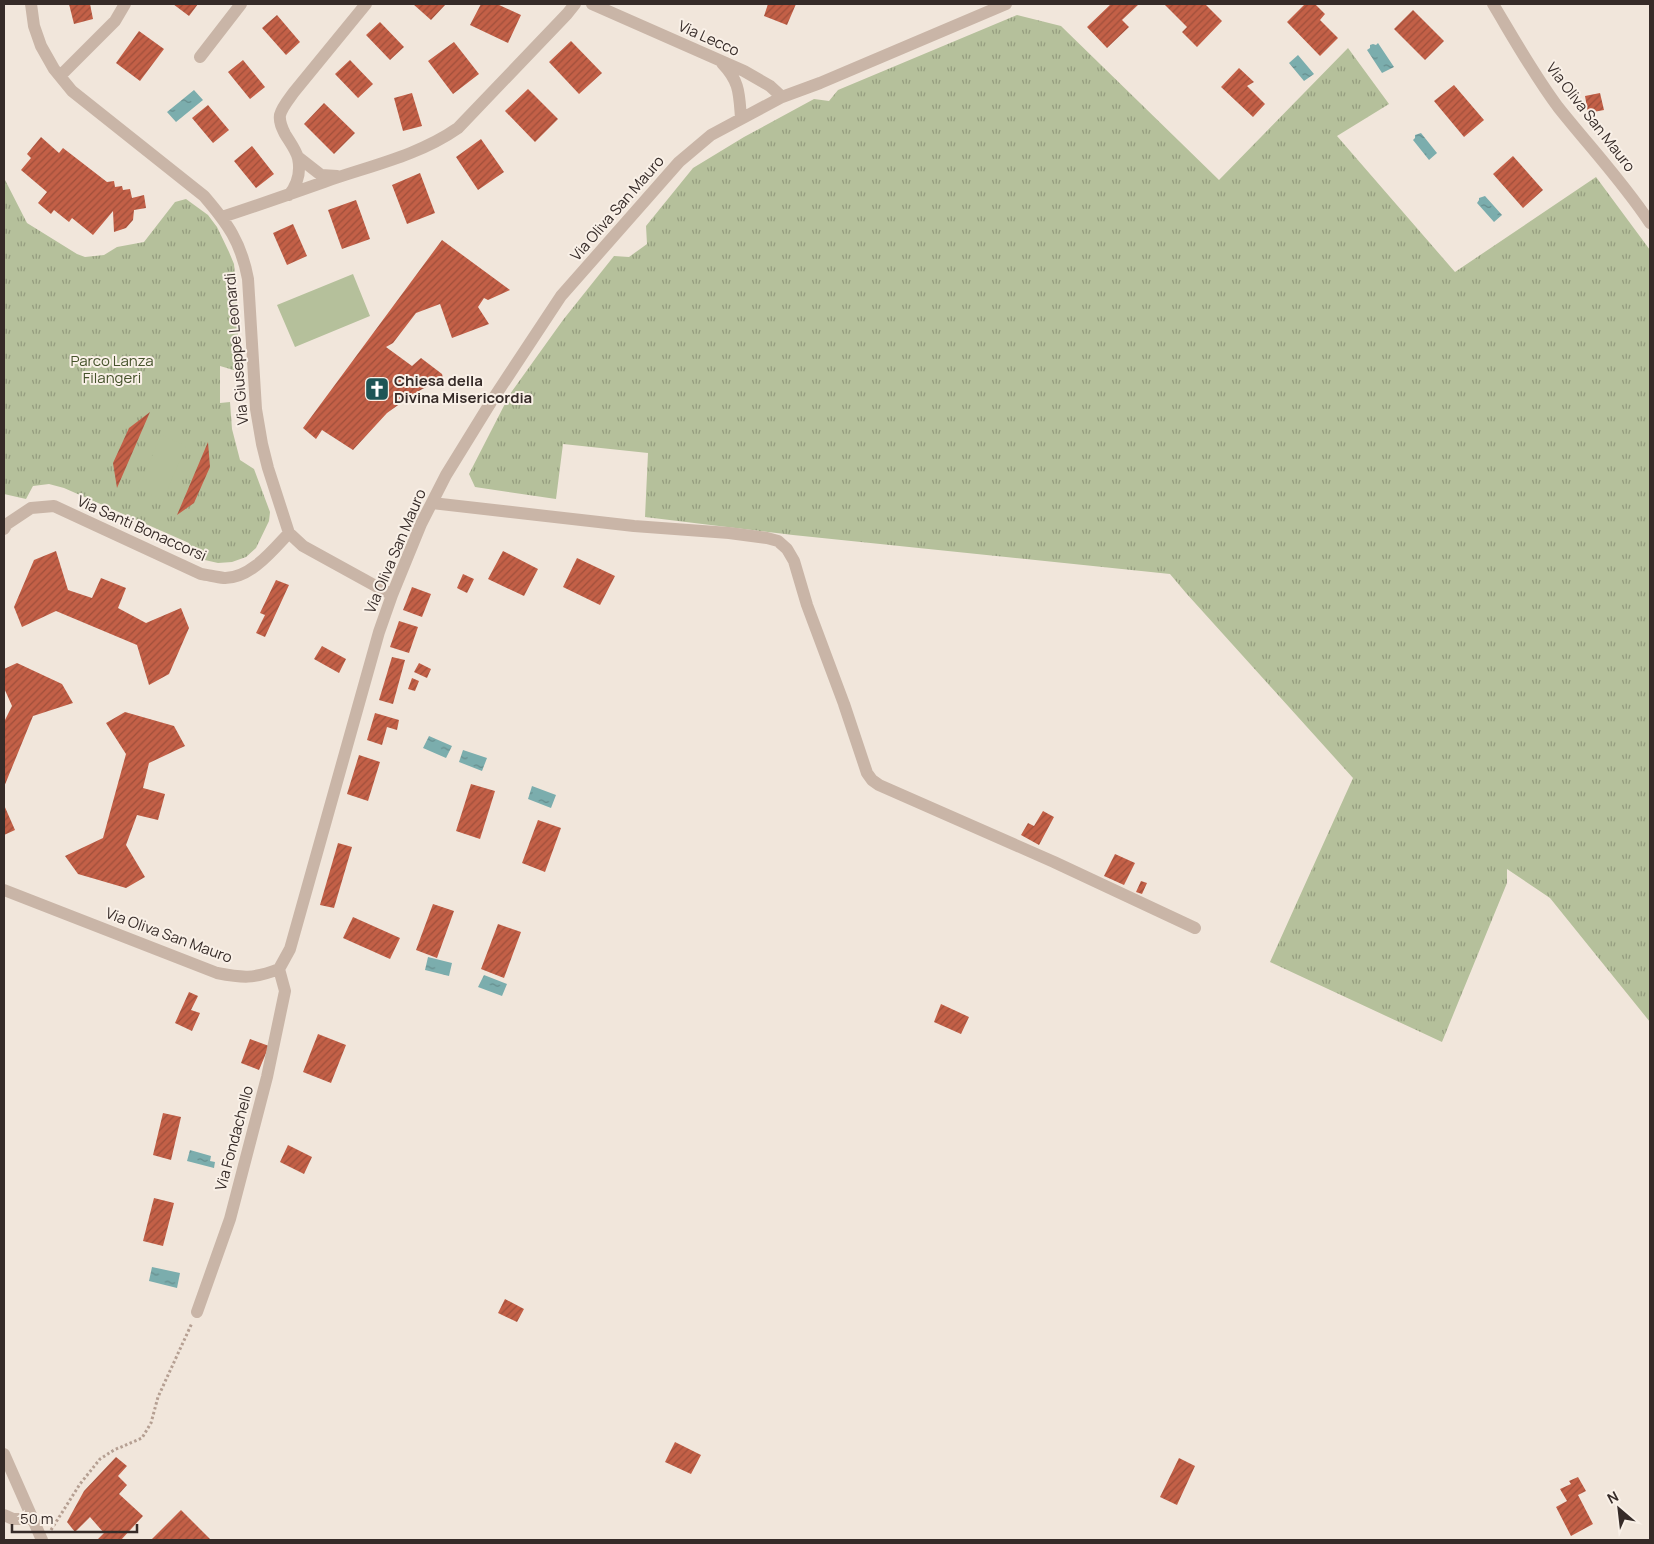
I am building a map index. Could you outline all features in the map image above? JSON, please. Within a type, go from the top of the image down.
[{"type":"street","name":"Via Giuseppe Leonardi","points":[[31,4],[34,26],[41,46],[72,91],[204,196],[222,217],[233,235],[244,258],[248,278],[256,409],[268,468],[290,533]]},
{"type":"street","points":[[60,76],[115,21],[125,4]]},
{"type":"street","points":[[200,57],[241,4]]},
{"type":"street","points":[[344,176],[321,175],[298,157],[280,122],[280,115],[283,107],[294,92],[366,4]]},
{"type":"street","points":[[222,217],[289,196],[424,148],[444,138],[458,128],[575,4]]},
{"type":"street","name":"Via Lecco","points":[[592,4],[744,71],[770,86],[782,98]]},
{"type":"street","name":"Via Oliva San Mauro","points":[[4,890],[216,973],[243,978],[279,969],[290,949],[379,632],[421,524],[446,475],[491,402],[561,296],[679,162],[711,135],[782,98],[1006,4]]},
{"type":"street","name":"Via Oliva San Mauro","points":[[1494,4],[1540,81],[1634,199],[1650,223]]},
{"type":"street","points":[[719,60],[733,74],[739,93],[741,118]]},
{"type":"street","points":[[289,196],[295,187],[298,176],[298,157]]},
{"type":"street","points":[[432,503],[634,526],[729,533],[778,541],[787,549],[794,561],[807,605],[844,704],[867,773],[872,780],[879,785],[1054,862],[1195,928]]},
{"type":"street","name":"Via Santi Bonaccorsi","points":[[4,529],[7,524],[30,508],[54,506],[201,574],[226,578],[247,572],[253,568],[290,533]]},
{"type":"street","points":[[290,533],[303,546],[392,595]]},
{"type":"street","name":"Via Fondachello","points":[[197,1312],[230,1219],[267,1077],[285,990],[279,969]]},
{"type":"street","points":[[4,1454],[41,1538]]},
{"type":"street","points":[[4,1515],[13,1520],[32,1519]]},
{"type":"path","points":[[41,1538],[51,1530],[80,1484],[100,1459],[114,1450],[142,1438],[151,1423],[158,1397],[197,1312]]},
{"type":"green space","points":[[1017,15],[1061,26],[1219,180],[1348,48],[1389,104],[1337,136],[1455,272],[1596,177],[1650,250],[1650,1022],[1550,898],[1507,869],[1507,883],[1442,1042],[1270,962],[1353,778],[1170,574],[793,535],[645,517],[648,453],[563,444],[556,499],[475,487],[469,474],[510,394],[563,320],[614,256],[629,257],[647,244],[646,226],[693,168],[744,137],[814,99],[829,101],[838,90]]},
{"type":"green space","name":"Parco Lanza Filangeri","points":[[4,178],[27,223],[85,257],[104,255],[117,247],[144,242],[175,202],[186,199],[208,215],[217,227],[234,264],[239,362],[237,371],[220,366],[220,403],[230,402],[232,429],[240,460],[254,469],[270,512],[269,521],[256,548],[246,557],[232,562],[218,563],[196,558],[189,543],[64,488],[49,484],[33,486],[26,499],[4,494]]},
{"type":"green space","points":[[353,274],[370,316],[295,347],[277,305]]},
{"type":"green space","points":[[161,435],[186,446],[163,500],[138,489]]},
{"type":"water","points":[[1378,43],[1394,67],[1382,73],[1367,50],[1370,48],[1370,45]]},
{"type":"water","points":[[1298,55],[1314,74],[1304,81],[1289,63]]},
{"type":"water","points":[[194,90],[203,100],[176,122],[167,112]]},
{"type":"water","points":[[1421,133],[1437,153],[1429,160],[1413,140],[1415,135]]},
{"type":"water","points":[[1485,196],[1502,215],[1494,222],[1477,203],[1479,198]]},
{"type":"water","points":[[429,736],[452,746],[446,758],[423,748]]},
{"type":"water","points":[[463,750],[487,758],[482,771],[459,762]]},
{"type":"water","points":[[532,786],[556,795],[551,808],[528,799]]},
{"type":"water","points":[[428,957],[452,963],[449,976],[425,970]]},
{"type":"water","points":[[484,975],[507,984],[502,996],[478,987]]},
{"type":"water","points":[[190,1150],[211,1156],[210,1161],[215,1162],[214,1168],[187,1161]]},
{"type":"water","points":[[152,1267],[180,1273],[177,1288],[149,1281]]},
{"type":"building","points":[[69,4],[90,4],[93,19],[74,24]]},
{"type":"building","points":[[173,4],[198,4],[189,16]]},
{"type":"building","points":[[413,4],[446,4],[431,20]]},
{"type":"building","points":[[481,4],[497,4],[521,15],[508,43],[470,25]]},
{"type":"building","points":[[768,4],[796,4],[787,25],[764,16]]},
{"type":"building","points":[[1111,4],[1139,4],[1122,20],[1129,27],[1107,48],[1087,27]]},
{"type":"building","points":[[1164,4],[1205,4],[1222,21],[1197,47],[1182,32],[1187,27]]},
{"type":"building","points":[[1305,4],[1315,4],[1325,14],[1320,20],[1338,38],[1320,56],[1287,22]]},
{"type":"building","points":[[1413,10],[1444,41],[1425,60],[1394,29]]},
{"type":"building","points":[[277,15],[300,42],[286,55],[262,28]]},
{"type":"building","points":[[380,22],[404,47],[390,60],[366,35]]},
{"type":"building","points":[[139,31],[164,49],[140,81],[116,63]]},
{"type":"building","points":[[571,41],[602,73],[579,94],[549,62]]},
{"type":"building","points":[[454,42],[479,74],[453,94],[428,61]]},
{"type":"building","points":[[243,60],[265,87],[250,99],[228,72]]},
{"type":"building","points":[[350,60],[373,84],[358,98],[335,74]]},
{"type":"building","points":[[1239,68],[1254,82],[1247,86],[1265,104],[1253,117],[1221,87]]},
{"type":"building","points":[[1454,85],[1484,120],[1464,137],[1434,101]]},
{"type":"building","points":[[528,89],[558,119],[535,142],[505,111]]},
{"type":"building","points":[[412,93],[422,126],[403,131],[394,98]]},
{"type":"building","points":[[1600,93],[1604,110],[1588,113],[1585,96]]},
{"type":"building","points":[[324,103],[355,133],[334,154],[304,124]]},
{"type":"building","points":[[208,105],[229,130],[213,143],[192,118]]},
{"type":"building","points":[[41,137],[59,153],[63,148],[107,182],[114,181],[115,187],[122,186],[123,190],[130,189],[132,198],[144,195],[146,208],[134,210],[133,220],[126,228],[114,232],[113,211],[93,235],[72,218],[69,222],[54,210],[51,214],[38,203],[47,192],[21,170],[31,158],[27,154]]},
{"type":"building","points":[[481,139],[504,172],[478,190],[456,157]]},
{"type":"building","points":[[252,146],[274,174],[256,188],[234,161]]},
{"type":"building","points":[[1513,156],[1543,190],[1523,208],[1493,174]]},
{"type":"building","points":[[420,173],[435,213],[407,224],[392,185]]},
{"type":"building","points":[[356,200],[370,239],[342,249],[328,210]]},
{"type":"building","points":[[293,224],[307,256],[287,265],[273,233]]},
{"type":"building","points":[[442,240],[510,290],[488,300],[484,298],[478,307],[489,324],[452,338],[440,304],[416,313],[393,343],[386,347],[412,366],[421,358],[442,374],[443,378],[415,393],[387,413],[353,450],[322,430],[316,439],[303,428]]},
{"type":"building","points":[[150,412],[117,488],[113,463],[129,428]]},
{"type":"building","points":[[208,442],[210,467],[194,503],[177,515]]},
{"type":"building","points":[[56,551],[68,590],[92,598],[101,578],[126,588],[118,608],[146,623],[181,608],[189,628],[169,674],[149,685],[137,645],[56,611],[22,627],[14,607],[34,560]]},
{"type":"building","points":[[503,551],[538,569],[524,596],[488,579]]},
{"type":"building","points":[[577,558],[615,576],[600,605],[563,587]]},
{"type":"building","points":[[463,574],[474,579],[467,593],[457,588]]},
{"type":"building","points":[[276,580],[289,585],[265,637],[256,633],[265,615],[260,613]]},
{"type":"building","points":[[412,587],[431,594],[422,617],[403,610]]},
{"type":"building","points":[[399,621],[418,627],[409,653],[390,647]]},
{"type":"building","points":[[322,646],[346,659],[339,673],[314,659]]},
{"type":"building","points":[[392,657],[405,660],[393,704],[379,700]]},
{"type":"building","points":[[17,663],[62,684],[73,703],[33,716],[4,787],[4,722],[12,706],[4,688],[4,669]]},
{"type":"building","points":[[419,663],[431,669],[427,678],[414,672]]},
{"type":"building","points":[[412,678],[419,681],[415,691],[408,689]]},
{"type":"building","points":[[125,712],[174,726],[185,746],[149,763],[143,788],[165,794],[158,820],[137,815],[126,845],[145,877],[126,888],[78,874],[65,856],[103,838],[126,754],[106,723]]},
{"type":"building","points":[[375,713],[399,720],[397,730],[387,727],[382,745],[367,740]]},
{"type":"building","points":[[359,755],[380,762],[368,801],[347,794]]},
{"type":"building","points":[[471,784],[495,791],[480,839],[456,831]]},
{"type":"building","points":[[4,805],[15,830],[4,835]]},
{"type":"building","points":[[1043,811],[1054,817],[1039,845],[1021,835],[1028,823],[1034,826]]},
{"type":"building","points":[[538,820],[561,828],[545,872],[522,863]]},
{"type":"building","points":[[338,843],[352,847],[334,908],[320,905]]},
{"type":"building","points":[[1115,854],[1135,863],[1124,885],[1104,876]]},
{"type":"building","points":[[1141,881],[1147,883],[1142,894],[1136,892]]},
{"type":"building","points":[[433,904],[454,911],[437,958],[416,950]]},
{"type":"building","points":[[353,917],[400,938],[390,959],[343,938]]},
{"type":"building","points":[[498,924],[521,932],[504,978],[481,969]]},
{"type":"building","points":[[189,992],[198,996],[191,1010],[200,1013],[192,1031],[175,1023]]},
{"type":"building","points":[[941,1004],[969,1017],[961,1034],[934,1022]]},
{"type":"building","points":[[318,1034],[346,1045],[331,1083],[303,1072]]},
{"type":"building","points":[[250,1039],[269,1046],[259,1070],[241,1063]]},
{"type":"building","points":[[163,1113],[181,1117],[171,1160],[153,1155]]},
{"type":"building","points":[[288,1145],[312,1157],[304,1174],[280,1162]]},
{"type":"building","points":[[154,1198],[174,1203],[163,1246],[143,1241]]},
{"type":"building","points":[[505,1299],[524,1309],[517,1322],[498,1313]]},
{"type":"building","points":[[675,1442],[701,1455],[691,1474],[665,1462]]},
{"type":"building","points":[[116,1457],[127,1466],[118,1476],[127,1485],[119,1494],[143,1516],[121,1540],[97,1540],[104,1533],[90,1517],[75,1532],[67,1522],[84,1491]]},
{"type":"building","points":[[1179,1458],[1195,1466],[1177,1505],[1160,1497]]},
{"type":"building","points":[[1578,1477],[1586,1491],[1578,1495],[1593,1524],[1571,1536],[1556,1507],[1567,1501],[1560,1489],[1571,1484],[1569,1481]]},
{"type":"building","points":[[181,1510],[211,1540],[151,1540]]},
{"type":"place","name":"Chiesa della Divina Misericordia","points":[[377,389]]}]
